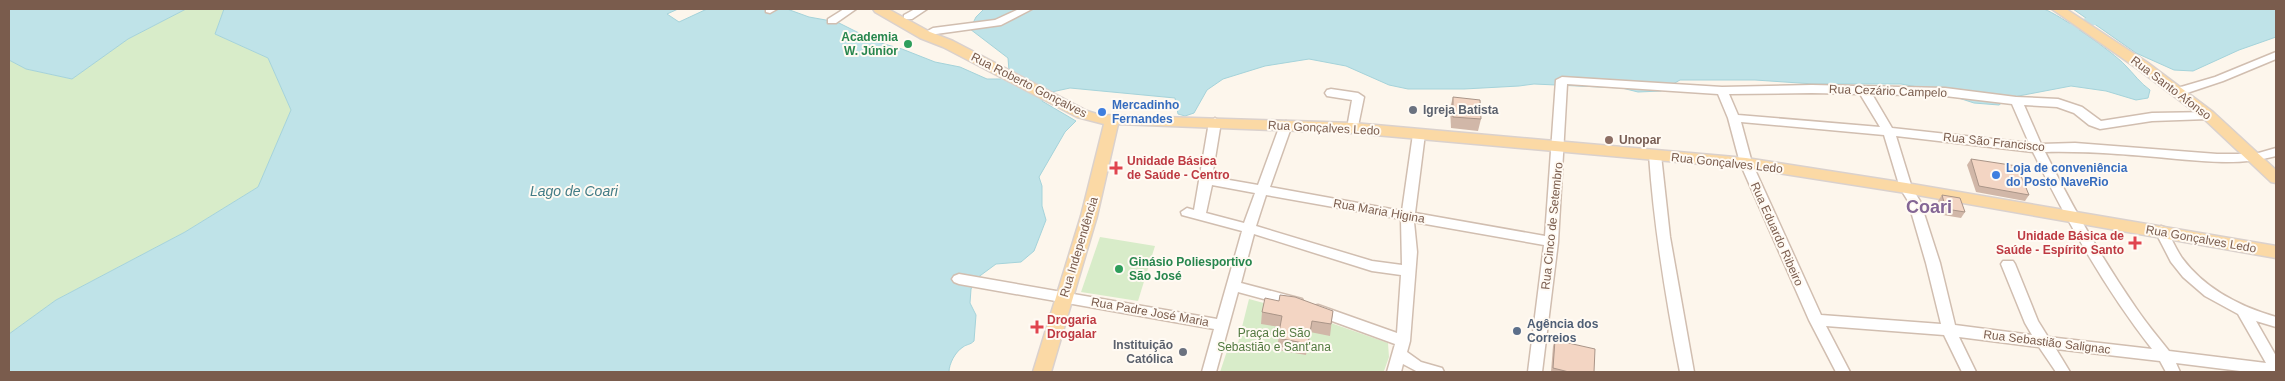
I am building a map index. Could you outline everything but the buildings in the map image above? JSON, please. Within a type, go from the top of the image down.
[{"type":"main road","points":[[879,9],[929,33]]},
{"type":"main road","points":[[895,9],[929,33]]},
{"type":"main road","name":"Rua Santo Afonso","points":[[2058,9],[2101,37],[2208,115],[2276,178]]},
{"type":"main road","name":"Rua Roberto Gonçalves","points":[[929,33],[1082,114],[1112,120]]},
{"type":"main road","name":"Rua Gonçalves Ledo","points":[[1112,120],[1353,128],[1746,164],[1906,188],[2276,252]]},
{"type":"main road","name":"Rua Independência","points":[[1042,372],[1090,216],[1112,120]]},
{"type":"street","points":[[832,21],[851,9]]},
{"type":"street","points":[[908,17],[922,9]]},
{"type":"street","points":[[929,33],[997,23],[1027,9]]},
{"type":"street","points":[[2178,92],[2273,59]]},
{"type":"street","name":"Rua Cezário Campelo","points":[[1562,80],[1722,91],[1864,90],[1945,92],[2058,104],[2070,107],[2100,125],[2152,117],[2208,115]]},
{"type":"street","name":"Rua Cinco de Setembro","points":[[1535,372],[1551,242],[1560,147],[1562,80]]},
{"type":"street","points":[[1864,90],[1889,133],[1906,188],[1914,201],[1949,330],[1970,372]]},
{"type":"street","name":"Rua Eduardo Ribeiro","points":[[1722,91],[1734,118],[1746,164],[1816,320],[1843,372]]},
{"type":"street","points":[[1331,92],[1358,97],[1353,128]]},
{"type":"street","points":[[2016,101],[2036,148],[2073,217],[2138,324],[2166,356],[2174,372]]},
{"type":"street","name":"Rua São Francisco","points":[[1734,118],[1952,137],[2036,148],[2075,147],[2217,158],[2256,158],[2276,152]]},
{"type":"street","points":[[1215,122],[1208,157],[1204,198],[1193,213],[1249,228],[1372,266],[1408,271]]},
{"type":"street","points":[[1209,372],[1249,228],[1286,125]]},
{"type":"street","points":[[1394,372],[1401,348],[1410,252],[1408,242],[1409,216],[1419,134]]},
{"type":"street","points":[[1655,155],[1658,196],[1671,294],[1687,372]]},
{"type":"street","name":"Rua Maria Higina","points":[[1207,180],[1551,242]]},
{"type":"street","points":[[2161,231],[2178,262],[2215,295],[2244,312],[2276,322]]},
{"type":"street","points":[[2008,264],[2042,341],[2063,372]]},
{"type":"street","name":"Rua Padre José Maria","points":[[959,279],[1222,325]]},
{"type":"street","points":[[1234,286],[1288,300],[1401,348],[1409,363],[1426,372]]},
{"type":"street","points":[[2244,312],[2276,369]]},
{"type":"street","name":"Rua Sebastião Salignac","points":[[1816,320],[1949,330],[2276,369]]},
{"type":"green space","points":[[186,9],[224,9],[215,34],[268,58],[291,110],[258,187],[185,232],[56,300],[9,334],[9,60],[26,69],[72,79],[128,39]]},
{"type":"green space","name":"Ginásio Poliesportivo São José","points":[[1100,237],[1155,246],[1138,301],[1081,292]]},
{"type":"green space","name":"Praça de São Sebastião e Sant'ana","points":[[1249,299],[1308,315],[1388,343],[1389,357],[1384,371],[1220,372],[1230,342],[1238,343]]},
{"type":"water","points":[[9,9],[186,9],[128,39],[72,79],[26,69],[9,60]]},
{"type":"water","name":"Lago de Coari","points":[[224,9],[678,9],[667,14],[679,22],[707,9],[787,9],[809,17],[837,22],[877,42],[902,49],[935,62],[960,67],[987,79],[1001,79],[1009,71],[1008,58],[970,29],[976,17],[984,9],[2044,9],[2073,26],[2110,52],[2150,90],[2148,98],[2136,100],[2106,91],[2071,86],[2008,98],[1999,105],[1974,103],[1934,90],[1901,84],[1814,84],[1755,80],[1680,80],[1661,91],[1638,92],[1622,88],[1534,84],[1464,89],[1408,89],[1389,85],[1346,66],[1309,59],[1265,66],[1223,79],[1207,90],[1194,113],[1185,116],[1178,114],[1175,98],[1070,88],[1047,93],[1042,101],[1076,121],[1065,132],[1039,177],[1042,186],[1042,206],[1046,220],[1034,251],[1021,262],[996,264],[977,278],[971,289],[970,303],[976,315],[974,341],[957,352],[951,362],[949,372],[9,372],[9,334],[56,300],[185,232],[258,187],[291,110],[268,58],[215,34]]},
{"type":"water","points":[[2073,9],[2276,9],[2276,37],[2239,50],[2193,71],[2174,70],[2136,53]]},
{"type":"waterway","points":[[2074,27],[2127,9]]},
{"type":"place","name":"Academia W. Júnior","points":[[908,44]]},
{"type":"place","name":"Igreja Batista","points":[[1413,110]]},
{"type":"place","name":"Mercadinho Fernandes","points":[[1102,112]]},
{"type":"place","name":"Unopar","points":[[1609,140]]},
{"type":"place","name":"Unidade Básica de Saúde - Centro","points":[[1116,168]]},
{"type":"place","name":"Loja de conveniência do Posto NaveRio","points":[[1996,175]]},
{"type":"place","name":"Unidade Básica de Saúde - Espírito Santo","points":[[2135,243]]},
{"type":"place","name":"Ginásio Poliesportivo São José","points":[[1119,269]]},
{"type":"place","name":"Drogaria Drogalar","points":[[1037,327]]},
{"type":"place","name":"Agência dos Correios","points":[[1517,331]]},
{"type":"place","name":"Instituição Católica","points":[[1183,352]]},
{"type":"district","name":"Coari","points":[[1929,207]]}]
